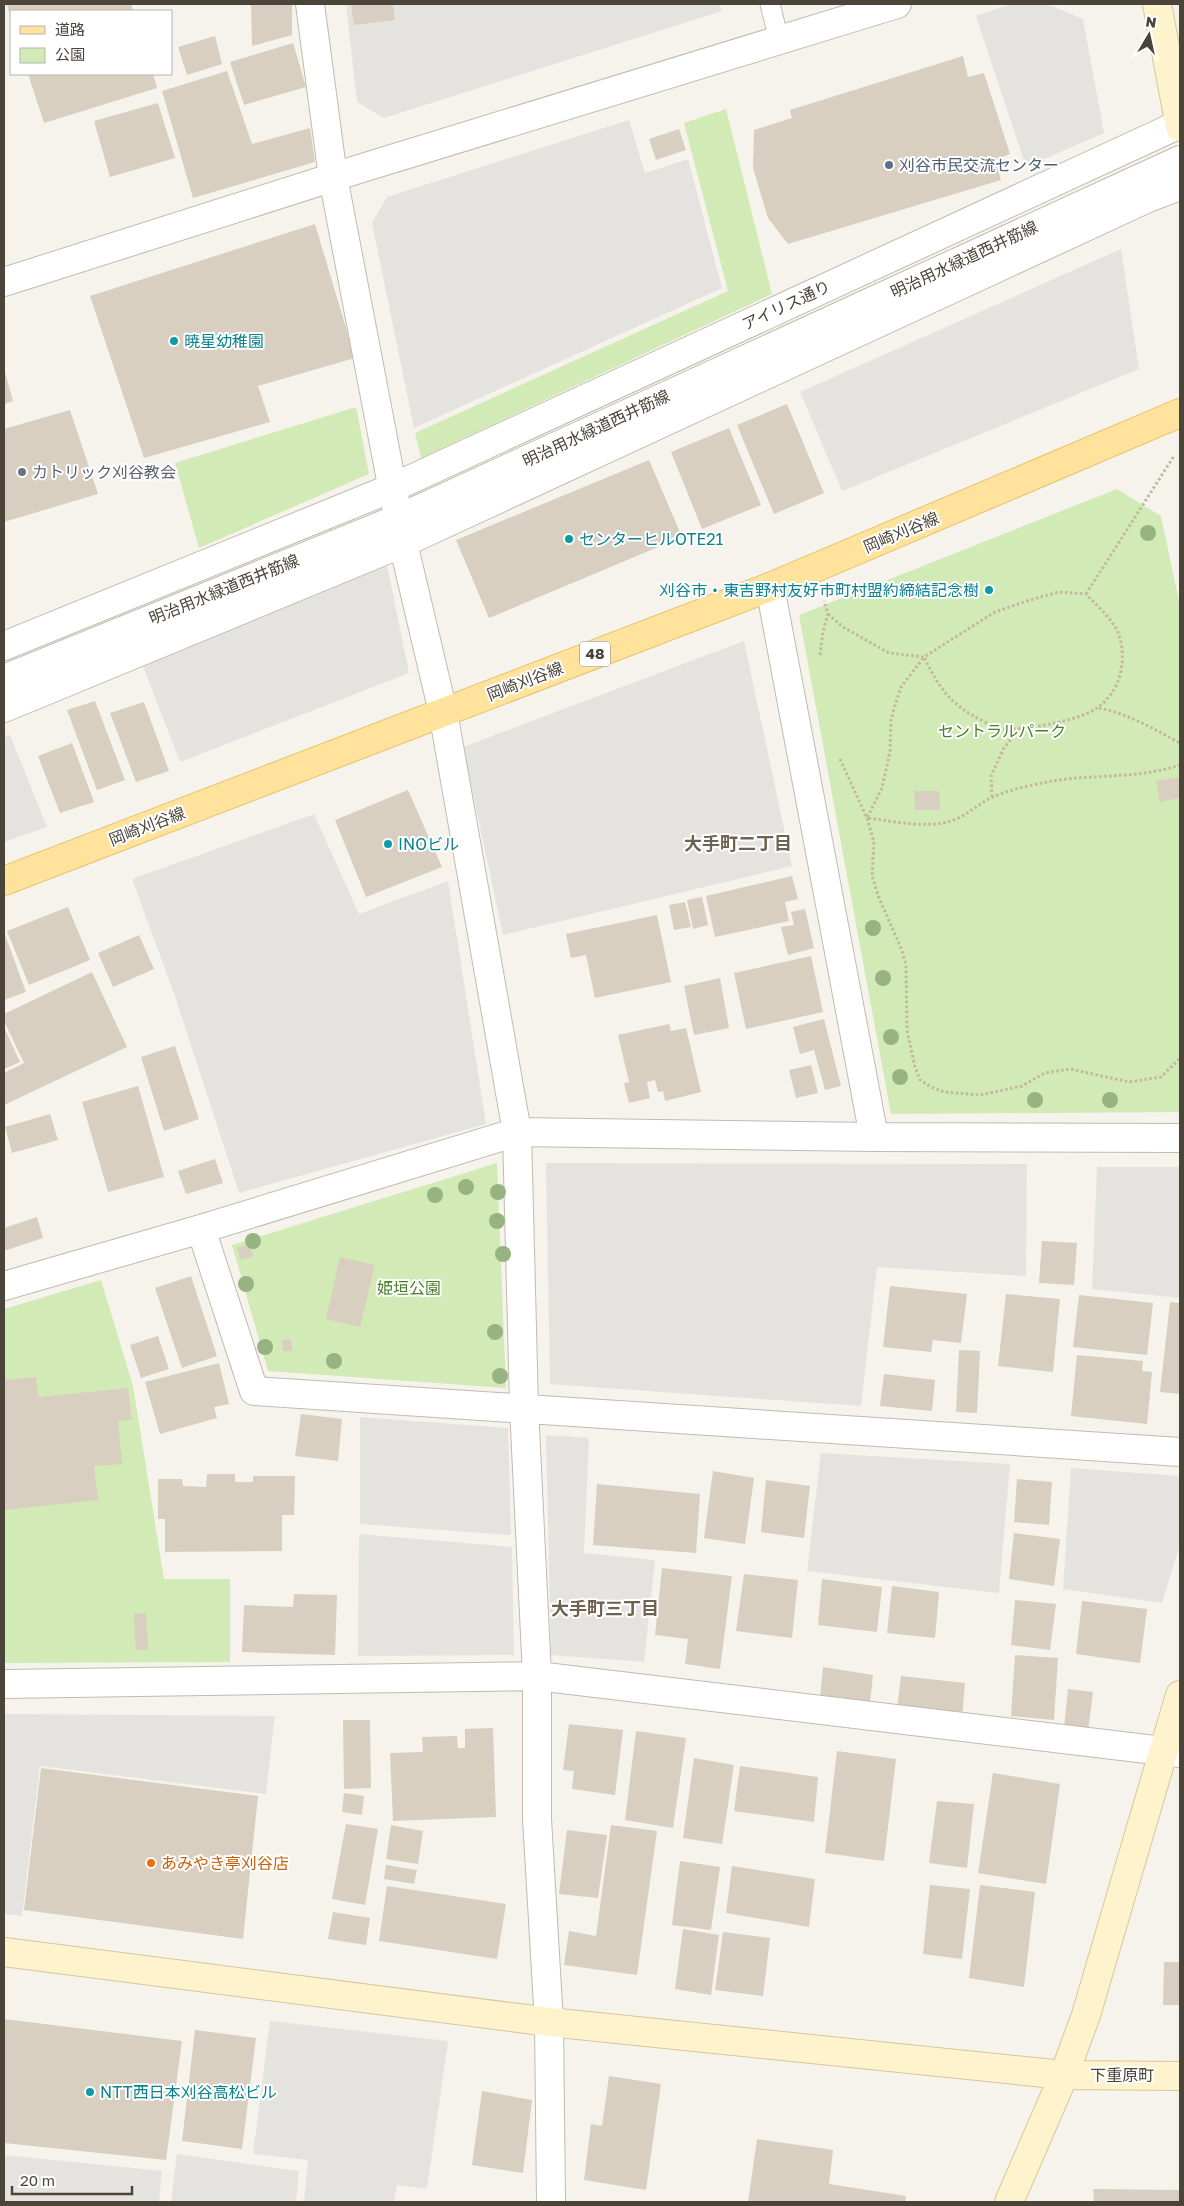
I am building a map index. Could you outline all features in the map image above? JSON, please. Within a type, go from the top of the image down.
[{"type":"main road","name":"岡崎刈谷線","points":[[4,881],[770,588],[1180,413]]},
{"type":"street","points":[[310,4],[333,177],[392,488],[443,712],[517,1132],[524,1407],[537,1676],[538,1819],[549,2022],[551,2202]]},
{"type":"street","points":[[4,282],[333,177],[897,4]]},
{"type":"street","points":[[1157,4],[1180,125]]},
{"type":"street","name":"アイリス通り","points":[[4,646],[392,488],[1180,125]]},
{"type":"street","name":"明治用水緑道西井筋線","points":[[4,679],[402,530],[1180,160]]},
{"type":"street","points":[[4,708],[1180,186]]},
{"type":"street","points":[[770,588],[874,1137]]},
{"type":"street","points":[[4,1286],[202,1229],[517,1132],[874,1137],[1180,1138]]},
{"type":"street","points":[[202,1229],[254,1391],[524,1407],[1180,1452]]},
{"type":"street","points":[[4,1684],[537,1676],[1172,1752]]},
{"type":"street","points":[[1008,2202],[1064,2075],[1086,2016],[1172,1752],[1180,1695]]},
{"type":"street","name":"下重原町","points":[[4,1952],[549,2022],[1064,2075],[1180,2076]]},
{"type":"lane","points":[[770,4],[779,40]]},
{"type":"path","points":[[1086,594],[1174,456]]},
{"type":"path","points":[[812,570],[828,614],[844,627],[889,654],[924,657]]},
{"type":"path","points":[[867,818],[882,788],[890,752],[891,719],[901,687],[924,657],[995,612],[1059,592],[1086,594],[1108,616],[1118,634],[1124,661],[1118,683],[1098,708],[1071,719],[1044,725],[998,728],[956,705],[936,682],[924,657]]},
{"type":"path","points":[[820,661],[823,632],[828,614]]},
{"type":"path","points":[[1098,708],[1116,711],[1180,743]]},
{"type":"path","points":[[992,798],[991,776],[1004,748],[1019,728]]},
{"type":"path","points":[[840,758],[867,818],[874,842],[872,876],[906,965],[907,1030],[915,1067],[920,1080],[931,1088],[944,1092],[980,1095],[1022,1086],[1045,1073],[1070,1069],[1129,1082],[1161,1077],[1180,1058]]},
{"type":"path","points":[[867,818],[907,824],[944,823],[969,814],[992,798],[1028,786],[1054,781],[1138,775],[1180,765]]},
{"type":"green space","points":[[726,109],[772,294],[421,458],[415,433],[728,291],[684,123]]},
{"type":"green space","points":[[356,407],[369,474],[199,548],[175,463]]},
{"type":"green space","name":"セントラルパーク","points":[[1117,489],[1161,516],[1180,606],[1180,1112],[891,1114],[799,615]]},
{"type":"green space","name":"姫垣公園","points":[[497,1163],[506,1388],[268,1371],[232,1245]]},
{"type":"green space","points":[[101,1280],[133,1386],[164,1579],[230,1579],[230,1662],[4,1663],[4,1309]]},
{"type":"shaded area","points":[[346,4],[720,4],[722,11],[384,118],[357,102]]},
{"type":"shaded area","points":[[1011,4],[1047,4],[1083,19],[1104,133],[1026,167],[976,16]]},
{"type":"shaded area","points":[[629,120],[645,173],[688,159],[722,288],[414,428],[372,223],[387,197]]},
{"type":"shaded area","points":[[1121,249],[1139,369],[842,491],[800,392]]},
{"type":"shaded area","points":[[387,565],[409,673],[180,762],[141,661]]},
{"type":"shaded area","points":[[744,641],[792,866],[503,935],[463,747]]},
{"type":"shaded area","points":[[10,735],[47,827],[4,842],[4,737]]},
{"type":"shaded area","points":[[314,814],[359,914],[448,881],[486,1124],[239,1193],[175,996],[132,879]]},
{"type":"shaded area","points":[[546,1163],[1027,1164],[1026,1276],[877,1267],[861,1406],[550,1384]]},
{"type":"shaded area","points":[[1097,1167],[1180,1167],[1180,1298],[1092,1289]]},
{"type":"shaded area","points":[[360,1417],[508,1428],[511,1535],[360,1524]]},
{"type":"shaded area","points":[[546,1435],[589,1438],[584,1553],[655,1560],[644,1662],[551,1655]]},
{"type":"shaded area","points":[[821,1453],[1010,1464],[999,1593],[807,1571]]},
{"type":"shaded area","points":[[1071,1468],[1180,1476],[1180,1544],[1162,1603],[1063,1589]]},
{"type":"shaded area","points":[[359,1534],[512,1547],[514,1655],[358,1656]]},
{"type":"shaded area","points":[[4,1714],[275,1716],[266,1794],[40,1766],[22,1916],[4,1914]]},
{"type":"shaded area","points":[[270,2021],[448,2041],[427,2189],[397,2185],[394,2202],[304,2202],[308,2160],[253,2154]]},
{"type":"shaded area","points":[[177,2154],[299,2171],[296,2202],[171,2202]]},
{"type":"shaded area","points":[[4,2155],[162,2171],[159,2202],[4,2202]]},
{"type":"building","points":[[131,4],[133,10],[10,10],[10,15],[7,5]]},
{"type":"building","points":[[251,4],[292,4],[292,35],[252,46]]},
{"type":"building","points":[[351,4],[393,4],[395,20],[354,25]]},
{"type":"building","points":[[215,36],[222,64],[187,75],[178,47]]},
{"type":"building","points":[[293,43],[306,87],[244,105],[230,62]]},
{"type":"building","points":[[963,56],[968,77],[984,73],[1010,154],[995,160],[1001,180],[788,244],[768,218],[753,168],[754,130],[792,118],[790,110]]},
{"type":"building","points":[[227,71],[252,144],[310,128],[315,162],[193,198],[162,91]]},
{"type":"building","points":[[28,75],[153,75],[157,88],[44,123]]},
{"type":"building","points":[[158,103],[175,158],[110,177],[94,121]]},
{"type":"building","points":[[679,129],[686,150],[656,160],[649,139]]},
{"type":"building","points":[[315,224],[355,358],[258,386],[270,422],[144,458],[90,296]]},
{"type":"building","points":[[4,368],[13,401],[4,404]]},
{"type":"building","points":[[787,404],[824,493],[774,514],[737,425]]},
{"type":"building","points":[[70,410],[98,494],[4,522],[4,429]]},
{"type":"building","points":[[729,428],[761,505],[702,529],[671,452]]},
{"type":"building","name":"センターヒルOTE21","points":[[649,460],[682,537],[489,618],[456,540]]},
{"type":"building","points":[[95,701],[125,780],[97,790],[67,710]]},
{"type":"building","points":[[144,702],[169,771],[136,782],[110,713]]},
{"type":"building","points":[[72,743],[94,802],[60,813],[38,756]]},
{"type":"building","points":[[1180,777],[1180,798],[1160,802],[1156,781]]},
{"type":"building","name":"INOビル","points":[[408,790],[442,867],[366,897],[335,820]]},
{"type":"building","points":[[914,791],[939,791],[940,810],[915,810]]},
{"type":"building","points":[[792,876],[798,899],[785,902],[789,921],[715,937],[706,896]]},
{"type":"building","points":[[702,897],[708,925],[693,929],[687,900]]},
{"type":"building","points":[[685,902],[691,927],[674,930],[669,905]]},
{"type":"building","points":[[68,907],[90,960],[29,985],[7,931]]},
{"type":"building","points":[[805,909],[814,948],[788,955],[781,927],[794,925],[791,912]]},
{"type":"building","points":[[657,915],[671,982],[595,998],[586,955],[571,958],[566,934]]},
{"type":"building","points":[[4,932],[26,992],[4,1000]]},
{"type":"building","points":[[139,935],[154,969],[113,987],[98,953]]},
{"type":"building","points":[[811,956],[823,1012],[746,1029],[734,973]]},
{"type":"building","points":[[92,972],[127,1047],[4,1105],[4,1073],[24,1063],[4,1021],[4,1014]]},
{"type":"building","points":[[720,978],[729,1028],[694,1035],[684,986]]},
{"type":"building","points":[[824,1019],[841,1086],[825,1090],[814,1050],[800,1054],[793,1027]]},
{"type":"building","points":[[669,1024],[671,1031],[686,1028],[701,1092],[665,1101],[663,1091],[658,1092],[655,1080],[647,1082],[650,1098],[629,1103],[624,1083],[629,1082],[618,1035]]},
{"type":"building","points":[[4,1027],[20,1062],[4,1069]]},
{"type":"building","points":[[175,1046],[199,1119],[164,1131],[141,1057]]},
{"type":"building","points":[[811,1065],[818,1093],[796,1098],[789,1070]]},
{"type":"building","points":[[138,1086],[164,1177],[108,1192],[82,1102]]},
{"type":"building","points":[[50,1114],[58,1140],[12,1153],[5,1127]]},
{"type":"building","points":[[215,1159],[223,1183],[186,1194],[178,1171]]},
{"type":"building","points":[[37,1217],[43,1238],[4,1251],[4,1228]]},
{"type":"building","points":[[1042,1241],[1077,1243],[1074,1285],[1039,1283]]},
{"type":"building","points":[[249,1244],[253,1256],[241,1260],[237,1248]]},
{"type":"building","points":[[340,1257],[375,1265],[360,1327],[326,1319]]},
{"type":"building","points":[[191,1276],[217,1356],[182,1368],[155,1288]]},
{"type":"building","points":[[890,1286],[967,1294],[961,1343],[933,1340],[931,1352],[883,1347]]},
{"type":"building","points":[[1006,1294],[1060,1299],[1053,1372],[998,1366]]},
{"type":"building","points":[[1079,1295],[1153,1303],[1147,1355],[1073,1347]]},
{"type":"building","points":[[1170,1302],[1180,1303],[1180,1394],[1160,1392]]},
{"type":"building","points":[[158,1336],[169,1369],[141,1378],[130,1345]]},
{"type":"building","points":[[291,1339],[292,1351],[283,1351],[282,1340]]},
{"type":"building","points":[[959,1350],[980,1351],[977,1413],[956,1412]]},
{"type":"building","points":[[1077,1355],[1143,1361],[1142,1371],[1152,1372],[1147,1424],[1071,1416]]},
{"type":"building","points":[[219,1363],[229,1404],[214,1407],[217,1418],[160,1434],[145,1382]]},
{"type":"building","points":[[884,1374],[935,1380],[932,1411],[880,1406]]},
{"type":"building","points":[[36,1377],[39,1397],[128,1388],[132,1420],[118,1421],[122,1464],[94,1466],[98,1500],[4,1510],[4,1380]]},
{"type":"building","points":[[301,1414],[342,1419],[338,1461],[295,1456]]},
{"type":"building","points":[[713,1471],[754,1478],[745,1544],[704,1538]]},
{"type":"building","points":[[207,1474],[235,1474],[235,1482],[253,1482],[253,1476],[295,1476],[294,1515],[282,1515],[282,1551],[165,1552],[165,1519],[158,1519],[158,1479],[182,1479],[183,1486],[206,1487]]},
{"type":"building","points":[[1017,1479],[1052,1482],[1049,1525],[1014,1522]]},
{"type":"building","points":[[766,1480],[810,1486],[804,1538],[761,1532]]},
{"type":"building","points":[[597,1484],[700,1494],[696,1553],[593,1545]]},
{"type":"building","points":[[1014,1533],[1060,1539],[1054,1586],[1009,1579]]},
{"type":"building","points":[[662,1568],[732,1576],[720,1669],[685,1664],[688,1639],[655,1635]]},
{"type":"building","points":[[744,1574],[798,1580],[792,1638],[736,1631]]},
{"type":"building","points":[[822,1579],[882,1587],[877,1632],[818,1625]]},
{"type":"building","points":[[892,1586],[939,1592],[935,1638],[887,1633]]},
{"type":"building","points":[[294,1594],[337,1595],[335,1655],[242,1652],[244,1605],[293,1607]]},
{"type":"building","points":[[1015,1600],[1056,1604],[1050,1650],[1011,1645]]},
{"type":"building","points":[[1082,1601],[1147,1609],[1140,1663],[1076,1654]]},
{"type":"building","points":[[146,1613],[148,1650],[136,1650],[134,1614]]},
{"type":"building","points":[[1015,1655],[1058,1658],[1054,1720],[1011,1716]]},
{"type":"building","points":[[823,1667],[873,1675],[870,1704],[820,1698]]},
{"type":"building","points":[[901,1676],[965,1683],[962,1718],[897,1710]]},
{"type":"building","points":[[1068,1689],[1093,1692],[1088,1732],[1064,1728]]},
{"type":"building","points":[[343,1720],[370,1720],[371,1788],[344,1789]]},
{"type":"building","points":[[569,1724],[623,1730],[615,1795],[572,1789],[574,1771],[563,1770]]},
{"type":"building","points":[[493,1728],[496,1817],[393,1821],[390,1753],[423,1752],[422,1737],[457,1736],[458,1748],[465,1748],[465,1729]]},
{"type":"building","points":[[636,1731],[686,1738],[673,1828],[625,1820]]},
{"type":"building","points":[[837,1751],[896,1759],[884,1861],[825,1853]]},
{"type":"building","points":[[694,1758],[734,1765],[722,1844],[683,1838]]},
{"type":"building","points":[[740,1766],[818,1777],[814,1822],[734,1811]]},
{"type":"building","points":[[41,1768],[258,1796],[243,1939],[24,1910]]},
{"type":"building","points":[[993,1773],[1060,1784],[1046,1884],[978,1873]]},
{"type":"building","points":[[344,1793],[364,1796],[362,1815],[342,1812]]},
{"type":"building","points":[[937,1801],[974,1804],[967,1868],[929,1863]]},
{"type":"building","points":[[346,1824],[378,1829],[365,1905],[332,1899]]},
{"type":"building","points":[[391,1825],[423,1831],[418,1864],[386,1859]]},
{"type":"building","points":[[611,1825],[657,1831],[637,1975],[564,1965],[569,1931],[596,1936]]},
{"type":"building","points":[[567,1830],[607,1835],[598,1898],[559,1894]]},
{"type":"building","points":[[680,1861],[720,1867],[711,1930],[672,1925]]},
{"type":"building","points":[[386,1865],[417,1870],[414,1884],[384,1879]]},
{"type":"building","points":[[732,1866],[815,1879],[809,1927],[726,1913]]},
{"type":"building","points":[[930,1885],[970,1889],[962,1959],[923,1954]]},
{"type":"building","points":[[980,1885],[1035,1892],[1024,1987],[969,1978]]},
{"type":"building","points":[[387,1886],[506,1904],[497,1959],[379,1941]]},
{"type":"building","points":[[333,1912],[370,1918],[366,1945],[328,1939]]},
{"type":"building","points":[[683,1929],[719,1935],[711,1995],[675,1989]]},
{"type":"building","points":[[723,1932],[770,1938],[763,1996],[715,1990]]},
{"type":"building","points":[[1164,1962],[1180,1962],[1180,2005],[1163,2005]]},
{"type":"building","name":"NTT西日本刈谷高松ビル","points":[[4,2019],[182,2041],[166,2160],[4,2143]]},
{"type":"building","points":[[195,2030],[256,2038],[242,2149],[182,2141]]},
{"type":"building","points":[[609,2076],[661,2084],[646,2190],[584,2180],[591,2124],[602,2126]]},
{"type":"building","points":[[482,2091],[532,2100],[523,2173],[472,2165]]},
{"type":"building","points":[[757,2139],[833,2150],[829,2184],[906,2196],[905,2202],[748,2202]]},
{"type":"building","points":[[1093,2189],[1180,2190],[1180,2202],[1094,2202]]},
{"type":"place","name":"刈谷市民交流センター","points":[[889,165]]},
{"type":"place","name":"暁星幼稚園","points":[[174,341]]},
{"type":"place","name":"カトリック刈谷教会","points":[[22,472]]},
{"type":"place","name":"センターヒルOTE21","points":[[569,539]]},
{"type":"place","name":"刈谷市・東吉野村友好市町村盟約締結記念樹","points":[[989,590]]},
{"type":"place","name":"INOビル","points":[[388,844]]},
{"type":"place","name":"あみやき亭刈谷店","points":[[151,1863]]},
{"type":"place","name":"NTT西日本刈谷高松ビル","points":[[90,2092]]},
{"type":"district","name":"大手町二丁目","points":[[738,844]]},
{"type":"district","name":"大手町三丁目","points":[[605,1609]]}]
